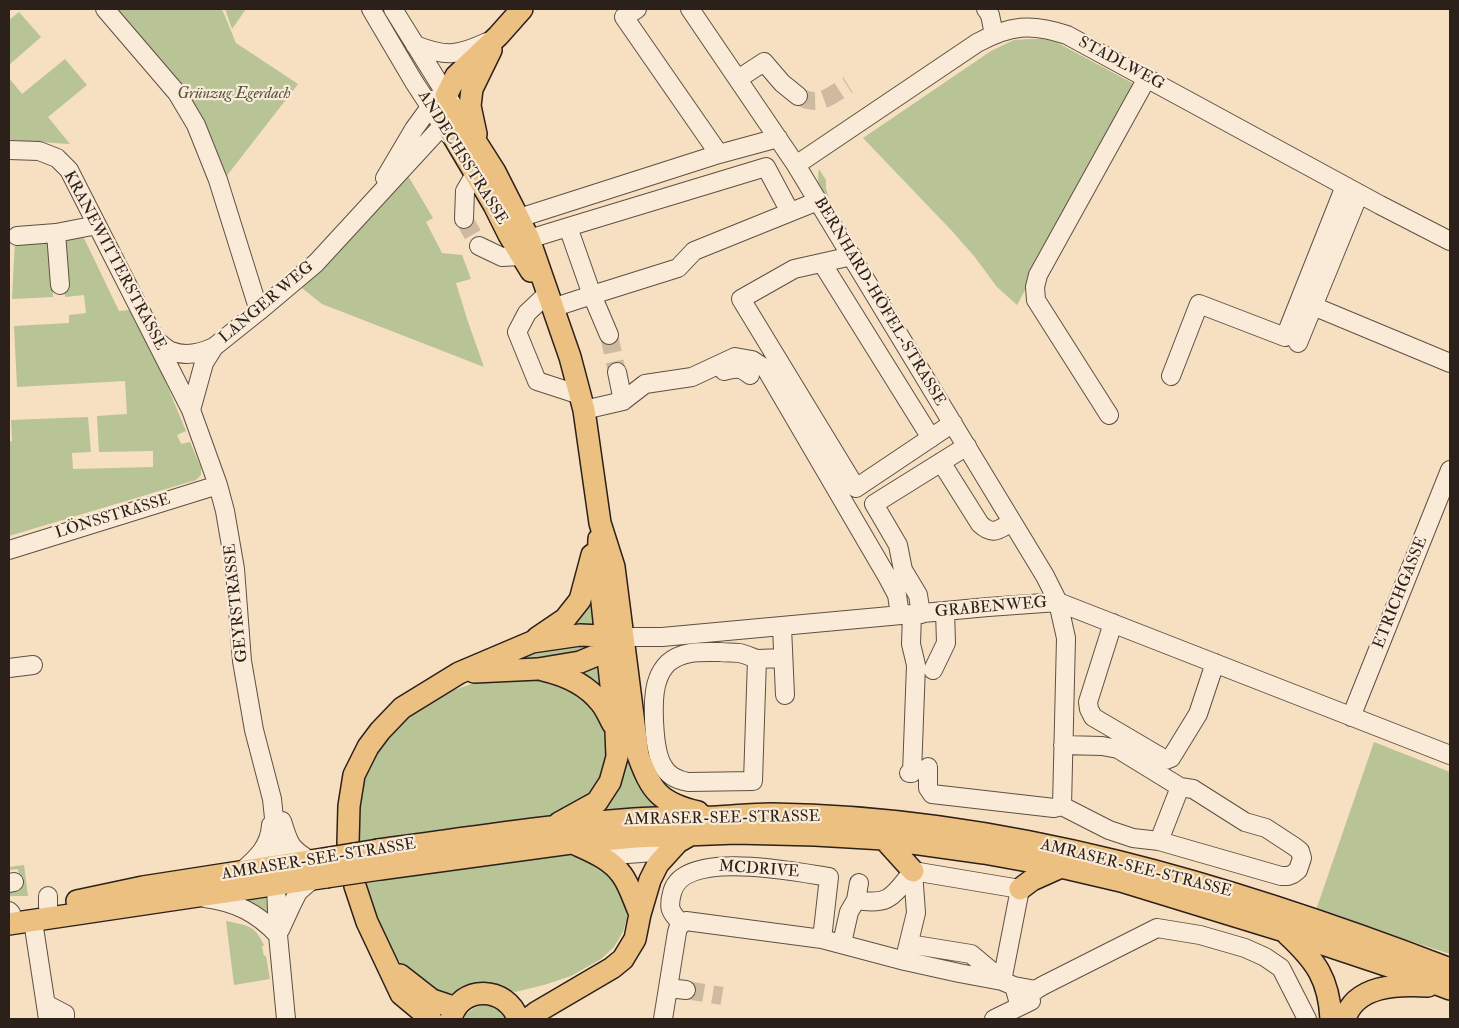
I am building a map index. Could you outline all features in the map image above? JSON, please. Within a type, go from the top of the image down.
[{"type":"main road","name":"LANGER WEG","points":[[449,102],[498,36],[522,9]]},
{"type":"main road","points":[[449,102],[470,106],[474,129],[472,153],[450,131],[449,102]]},
{"type":"main road","name":"ANDECHSSTRASSE","points":[[472,153],[475,174],[525,247],[570,357],[582,403],[600,523],[614,567],[610,635]]},
{"type":"main road","name":"ANDECHSSTRASSE","points":[[472,153],[519,218],[525,247]]},
{"type":"main road","points":[[431,1019],[401,994],[367,922],[355,886],[347,832],[354,775],[368,746],[402,708],[459,673],[532,642],[566,619],[580,600],[600,523]]},
{"type":"main road","name":"ANDECHSSTRASSE","points":[[600,523],[598,565],[610,635]]},
{"type":"main road","points":[[532,642],[580,635],[610,635]]},
{"type":"main road","points":[[459,673],[538,669],[580,662],[597,655],[610,635]]},
{"type":"main road","points":[[552,827],[596,802],[610,782],[617,757],[610,635]]},
{"type":"main road","points":[[610,635],[638,755],[645,776],[658,794],[674,805],[715,817]]},
{"type":"main road","points":[[538,669],[577,682],[591,692],[604,707],[616,731]]},
{"type":"main road","name":"AMRASER-SEE-STRASSE","points":[[43,908],[197,896],[278,875],[379,860],[552,827],[637,818],[770,814],[874,819],[985,833],[1091,854],[1168,874],[1264,903],[1392,947],[1448,982]]},
{"type":"main road","points":[[528,1019],[612,968],[623,958],[635,939],[640,914],[654,871],[668,851],[678,842],[692,834]]},
{"type":"main road","name":"AMRASER-SEE-STRASSE","points":[[379,860],[636,837],[692,834],[815,835],[884,839],[1060,867],[1121,881],[1284,930],[1389,966],[1448,982]]},
{"type":"main road","points":[[884,839],[913,871]]},
{"type":"main road","points":[[571,843],[600,856],[621,873],[640,914]]},
{"type":"main road","points":[[1020,889],[1032,880],[1060,867]]},
{"type":"main road","name":"AMRASER-SEE-STRASSE","points":[[9,915],[143,887],[242,871],[278,875]]},
{"type":"main road","points":[[1284,930],[1317,966],[1341,1016],[1359,998],[1381,988],[1448,982]]},
{"type":"main road","points":[[388,966],[453,1014],[464,1000],[475,995],[487,993],[498,996],[513,1011],[532,1000],[593,979]]},
{"type":"street","points":[[105,9],[176,92],[196,125],[218,180],[259,312]]},
{"type":"street","name":"ANDECHSSTRASSE","points":[[371,9],[449,102]]},
{"type":"street","name":"ANDECHSSTRASSE","points":[[393,9],[449,102]]},
{"type":"street","name":"BERNHARD-HÖFEL-STRASSE","points":[[690,9],[796,165],[1045,576],[1058,602],[1066,638],[1062,806]]},
{"type":"street","points":[[986,9],[990,14],[994,34]]},
{"type":"street","points":[[626,12],[720,154]]},
{"type":"street","name":"STADLWEG","points":[[796,165],[977,43],[1008,29],[1036,27],[1051,29],[1067,35],[1352,190],[1450,241]]},
{"type":"street","points":[[415,45],[429,51],[452,54],[467,51],[498,36]]},
{"type":"street","points":[[738,79],[764,62],[782,83],[798,96]]},
{"type":"street","points":[[1108,415],[1036,300],[1035,287],[1038,275],[1147,78]]},
{"type":"street","name":"LANGER WEG","points":[[191,410],[204,363],[214,347],[259,312],[316,263],[366,208],[449,102]]},
{"type":"street","points":[[519,218],[720,154],[778,138]]},
{"type":"street","name":"KRANEWITTERSTRASSE","points":[[9,150],[39,151],[57,158],[69,170],[191,410]]},
{"type":"street","points":[[479,246],[502,257],[568,227],[766,167],[790,212]]},
{"type":"street","points":[[464,219],[465,191],[475,174]]},
{"type":"street","points":[[1298,343],[1313,306],[1352,190]]},
{"type":"street","points":[[1171,376],[1199,304],[1285,337],[1352,190]]},
{"type":"street","points":[[750,375],[742,369],[736,368],[645,384],[623,401],[582,403],[537,381],[517,332],[527,313],[549,302],[592,295],[678,268],[694,251],[818,201]]},
{"type":"street","points":[[16,236],[56,233],[97,225]]},
{"type":"street","points":[[568,227],[592,295],[609,334]]},
{"type":"street","points":[[56,233],[60,285]]},
{"type":"street","points":[[852,256],[794,269],[741,299],[856,488],[953,424]]},
{"type":"street","points":[[822,263],[931,438]]},
{"type":"street","points":[[1313,306],[1450,363]]},
{"type":"street","points":[[155,339],[171,351],[190,354],[214,347]]},
{"type":"street","points":[[692,377],[735,357],[752,360],[766,369],[897,595],[911,614]]},
{"type":"street","points":[[618,372],[623,401]]},
{"type":"street","name":"GEYRSTRASSE","points":[[191,410],[218,485],[232,545],[242,661],[254,730],[272,800],[278,875],[278,935],[290,1016]]},
{"type":"street","points":[[909,773],[912,773],[916,665],[911,644],[911,614],[918,595],[903,570],[898,545],[874,504],[966,446]]},
{"type":"street","points":[[941,462],[985,529],[991,531],[998,530],[1012,522]]},
{"type":"street","name":"ETRICHGASSE","points":[[1351,717],[1450,470]]},
{"type":"street","name":"LÖNSSTRASSE","points":[[9,550],[218,485]]},
{"type":"street","name":"GRABENWEG","points":[[610,635],[662,637],[1058,602],[1450,756]]},
{"type":"street","points":[[933,670],[946,642],[945,611]]},
{"type":"street","points":[[1113,623],[1088,702],[1089,709],[1093,717],[1166,760],[1171,758],[1198,714],[1215,663]]},
{"type":"street","points":[[782,626],[785,695]]},
{"type":"street","points":[[757,659],[753,781],[688,782],[678,780],[669,775],[659,756],[655,733],[655,690],[662,670],[677,657],[687,653],[738,653],[757,659],[783,658]]},
{"type":"street","points":[[9,668],[33,665]]},
{"type":"street","points":[[928,767],[928,788],[932,794],[1054,808],[1062,806],[1109,830],[1133,838],[1159,841],[1281,876],[1288,876],[1298,870],[1302,858],[1300,852],[1295,847],[1266,828],[1245,822],[1193,789],[1180,787],[1118,749],[1112,747],[1063,745]]},
{"type":"street","points":[[1159,841],[1180,787]]},
{"type":"street","name":"GEYRSTRASSE","points":[[272,800],[281,818],[289,844],[297,853],[318,869]]},
{"type":"street","name":"GEYRSTRASSE","points":[[242,871],[258,858],[266,845],[271,829],[272,800]]},
{"type":"street","points":[[600,856],[668,851]]},
{"type":"street","name":"MCDRIVE","points":[[681,923],[670,909],[670,899],[678,882],[687,875],[704,866],[769,868],[829,877],[822,938]]},
{"type":"street","points":[[197,896],[238,906],[258,917],[278,935],[298,892],[318,869]]},
{"type":"street","points":[[913,871],[1020,889],[1011,989]]},
{"type":"street","points":[[856,900],[878,902],[887,900],[913,871]]},
{"type":"street","points":[[907,952],[916,913],[913,871]]},
{"type":"street","points":[[842,943],[849,912],[856,900],[859,883]]},
{"type":"street","points":[[43,908],[47,1012],[65,1014],[66,1019]]},
{"type":"street","points":[[663,1019],[677,932],[681,923],[686,921],[822,938],[842,943],[907,952],[959,973],[1011,989],[1041,991]]},
{"type":"street","points":[[994,1019],[1041,991],[1157,928],[1200,935],[1245,948],[1265,957],[1281,968],[1307,1019]]},
{"type":"street","points":[[668,988],[686,990]]},
{"type":"green space","name":"Grünzug Egerdach","points":[[110,9],[222,9],[236,43],[298,84],[222,182],[205,137]]},
{"type":"green space","points":[[225,9],[246,9],[232,29]]},
{"type":"green space","points":[[19,12],[41,37],[9,65],[9,20]]},
{"type":"green space","points":[[1030,39],[1056,42],[1136,85],[1017,305],[997,287],[952,231],[863,138],[991,51],[1014,40]]},
{"type":"green space","points":[[65,59],[87,85],[48,117],[70,144],[9,140],[9,78],[22,94]]},
{"type":"green space","points":[[819,169],[826,180],[830,202],[823,196],[819,187]]},
{"type":"green space","points":[[407,174],[433,218],[426,222],[442,253],[462,255],[471,279],[456,283],[484,367],[322,304],[302,288]]},
{"type":"green space","points":[[82,234],[119,311],[129,310],[159,366],[186,431],[177,435],[181,444],[190,442],[201,468],[201,475],[196,480],[9,536],[9,442],[12,441],[11,420],[88,417],[91,452],[72,453],[73,469],[153,467],[153,451],[99,452],[97,416],[127,414],[125,381],[17,387],[14,326],[69,323],[69,315],[86,313],[84,295],[65,297],[62,243],[69,236]]},
{"type":"green space","points":[[41,238],[49,243],[53,297],[12,299],[15,240]]},
{"type":"green space","points":[[584,606],[594,607],[594,623],[581,627],[568,627]]},
{"type":"green space","points":[[586,643],[587,651],[558,658],[514,660],[524,654]]},
{"type":"green space","points":[[599,667],[604,693],[577,669]]},
{"type":"green space","points":[[548,679],[593,702],[612,744],[599,788],[560,815],[357,843],[361,790],[365,776],[380,747],[404,718],[440,695],[477,682]]},
{"type":"green space","points":[[1374,742],[1450,772],[1450,954],[1316,910]]},
{"type":"green space","points":[[626,752],[656,805],[653,807],[606,809],[605,806]]},
{"type":"green space","points":[[562,853],[583,855],[616,876],[626,906],[627,918],[623,932],[614,947],[601,959],[571,976],[515,992],[489,982],[476,983],[452,993],[436,993],[411,977],[386,944],[364,882]]},
{"type":"green space","points":[[24,865],[28,896],[9,896],[9,891],[21,889],[18,869],[9,870],[9,867]]},
{"type":"green space","points":[[266,896],[270,917],[242,899]]},
{"type":"green space","points":[[226,921],[245,925],[257,933],[264,945],[262,947],[264,956],[266,956],[270,979],[234,985]]},
{"type":"green space","points":[[484,1005],[497,1009],[506,1019],[464,1019],[472,1009]]},
{"type":"tunnel","points":[[798,96],[818,101],[848,85]]},
{"type":"tunnel","points":[[464,219],[479,246]]},
{"type":"tunnel","points":[[609,335],[617,372]]},
{"type":"tunnel","points":[[686,990],[722,996]]}]
